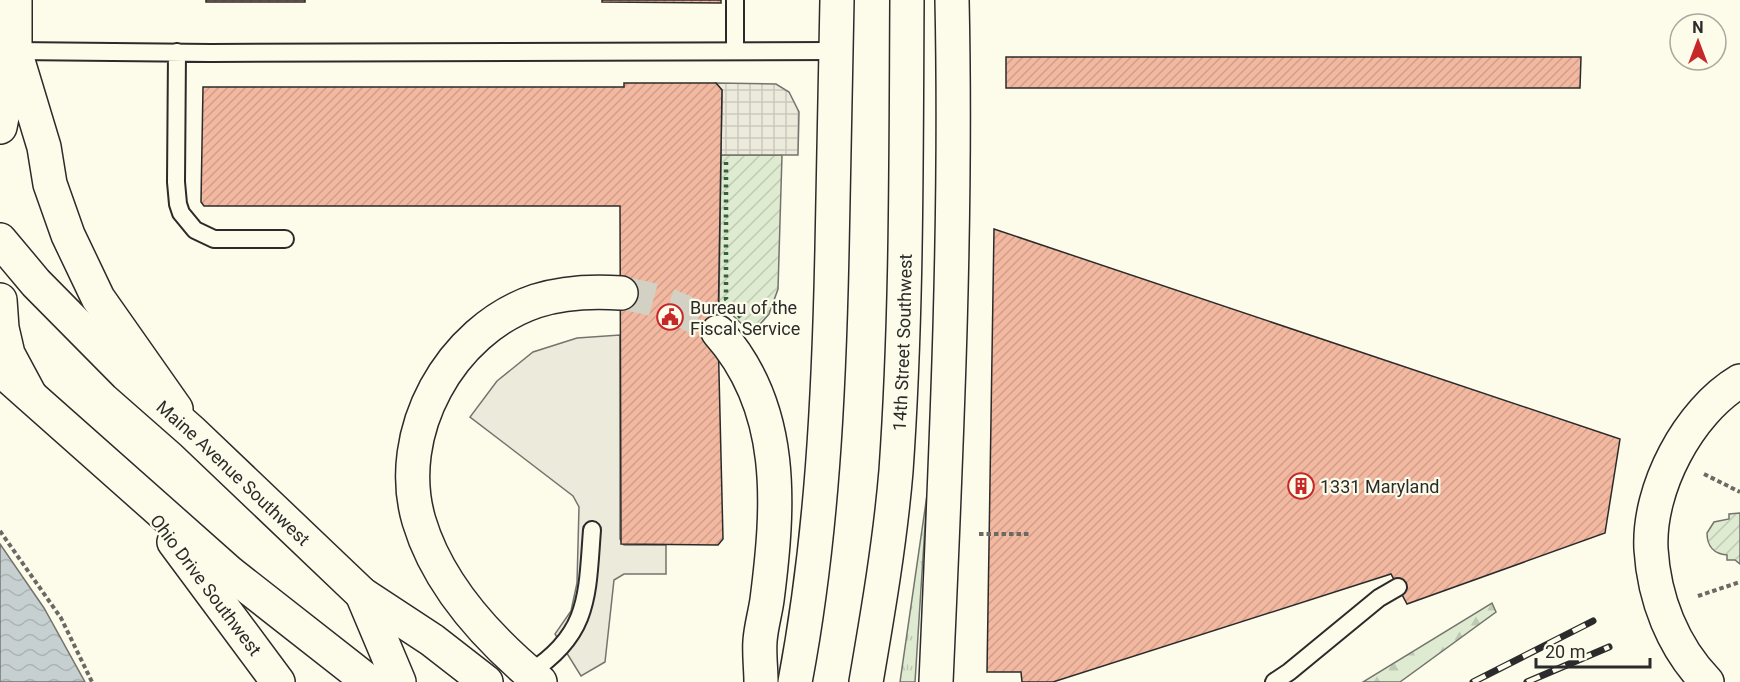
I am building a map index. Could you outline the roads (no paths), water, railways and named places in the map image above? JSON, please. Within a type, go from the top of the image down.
[{"type":"main road","points":[[0,127],[15,51],[15,0]]},
{"type":"main road","points":[[795,682],[807,618],[822,482],[830,344],[837,0]]},
{"type":"main road","name":"14th Street Southwest","points":[[866,682],[896,473],[906,268],[907,0]]},
{"type":"main road","points":[[936,682],[953,225],[952,0]]},
{"type":"main road","points":[[15,51],[44,147],[50,184],[68,235],[98,298],[192,432]]},
{"type":"main road","name":"Maine Avenue Southwest","points":[[0,240],[36,283],[126,374],[192,432],[362,594],[432,640],[486,682]]},
{"type":"main road","points":[[534,677],[498,642],[466,605],[447,581],[431,552],[418,519],[415,500],[412,463],[415,442],[419,426],[439,381],[452,361],[489,327],[533,302],[555,296],[574,292],[621,293]]},
{"type":"main road","points":[[0,300],[2,328],[8,354],[30,395]]},
{"type":"main road","points":[[718,332],[745,369],[761,407],[772,448],[775,489],[773,537],[760,640],[761,682]]},
{"type":"main road","points":[[0,369],[230,573],[369,682]]},
{"type":"main road","points":[[1707,682],[1679,647],[1665,615],[1651,548],[1654,515],[1671,460],[1689,430],[1707,409],[1740,381]]},
{"type":"main road","name":"Ohio Drive Southwest","points":[[133,488],[278,682]]},
{"type":"main road","points":[[362,594],[399,682]]},
{"type":"lane","points":[[735,0],[735,51]]},
{"type":"lane","points":[[15,51],[837,51]]},
{"type":"lane","points":[[177,52],[176,182],[181,213],[195,230],[214,239],[285,239]]},
{"type":"lane","points":[[534,677],[572,634],[586,599],[592,530]]},
{"type":"lane","points":[[1274,682],[1378,598],[1398,587]]},
{"type":"water","points":[[0,544],[44,608],[85,682],[0,682]]},
{"type":"tunnel","points":[[621,293],[672,306],[718,332]]},
{"type":"railway","points":[[1473,682],[1593,621]]},
{"type":"railway","points":[[1527,682],[1609,647]]},
{"type":"place","name":"Bureau of the Fiscal Service","points":[[670,317]]},
{"type":"place","name":"1331 Maryland","points":[[1301,486]]}]
